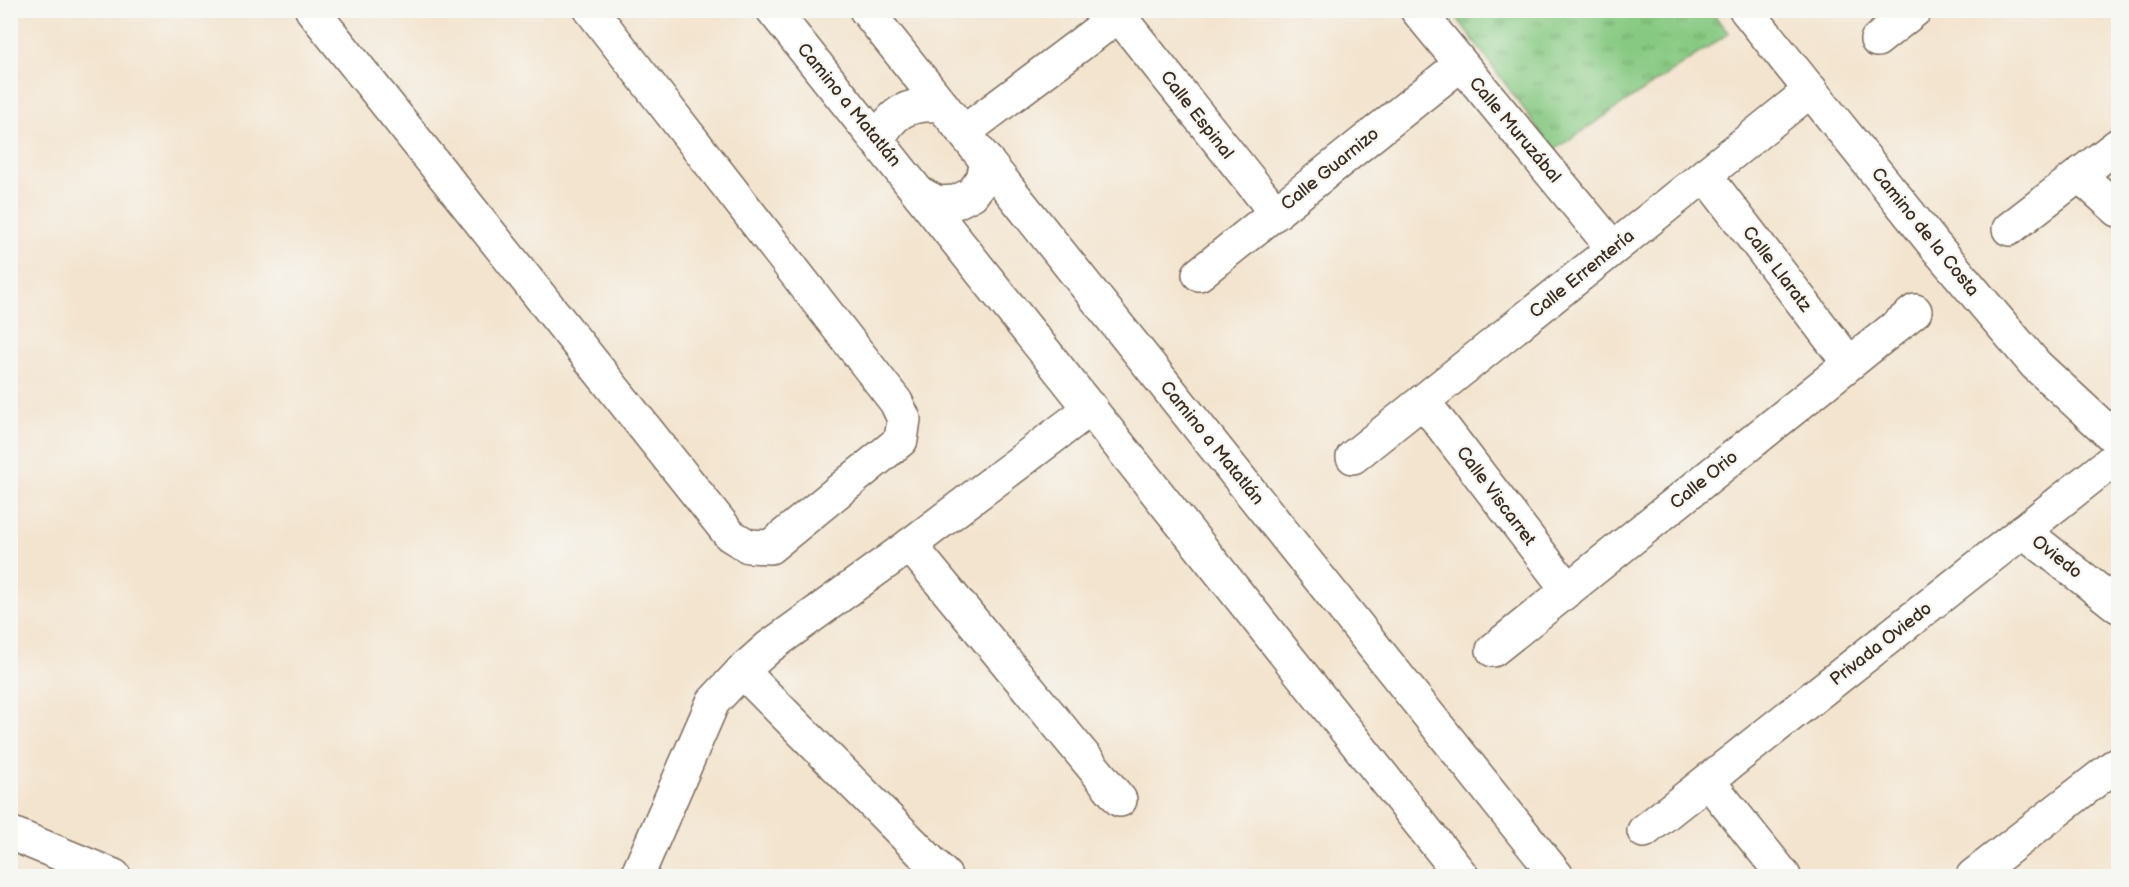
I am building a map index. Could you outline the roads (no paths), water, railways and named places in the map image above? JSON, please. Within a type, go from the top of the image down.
[{"type":"street","points":[[312,10],[730,535],[748,546],[770,547],[901,440],[904,419],[896,402],[591,10]]},
{"type":"street","name":"Camino a Matatlán","points":[[773,10],[1462,876]]},
{"type":"street","name":"Camino a Matatlán","points":[[867,10],[1557,876]]},
{"type":"street","name":"Calle Muruzábal","points":[[1417,10],[1613,249]]},
{"type":"street","name":"Camino de la Costa","points":[[1746,10],[1936,247],[2036,365],[2118,441]]},
{"type":"street","points":[[1877,40],[1915,10]]},
{"type":"street","points":[[964,132],[1123,13]]},
{"type":"street","name":"Calle Espinal","points":[[1123,13],[1275,213]]},
{"type":"street","name":"Calle Guarnizo","points":[[1199,274],[1461,64]]},
{"type":"street","name":"Calle Errentería","points":[[1353,457],[1810,90]]},
{"type":"street","points":[[877,141],[887,123],[902,110],[922,104],[942,105]]},
{"type":"street","points":[[2009,229],[2118,145]]},
{"type":"street","points":[[921,194],[938,202],[956,202],[972,194],[983,179],[987,161]]},
{"type":"street","name":"Calle Llaratz","points":[[1704,175],[1849,363]]},
{"type":"street","points":[[2079,175],[2118,210]]},
{"type":"street","name":"Calle Orio","points":[[1493,650],[1915,311]]},
{"type":"street","name":"Calle Viscarret","points":[[1424,401],[1568,590]]},
{"type":"street","points":[[637,876],[713,702],[742,671],[769,647],[910,545],[1091,408]]},
{"type":"street","name":"Privada Oviedo","points":[[1644,831],[2118,456]]},
{"type":"street","name":"Oviedo","points":[[2023,531],[2118,606]]},
{"type":"street","points":[[910,545],[1120,800]]},
{"type":"street","points":[[742,671],[945,876]]},
{"type":"street","points":[[1973,876],[2118,763]]},
{"type":"street","points":[[1708,781],[1784,876]]},
{"type":"street","points":[[10,833],[114,876]]}]
